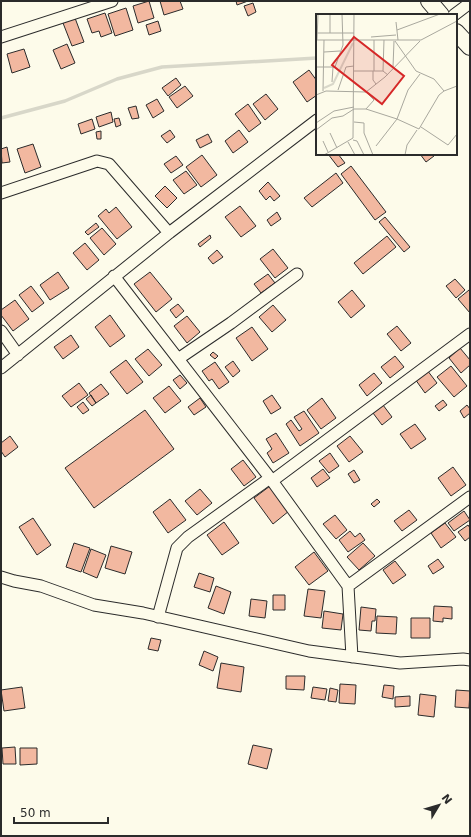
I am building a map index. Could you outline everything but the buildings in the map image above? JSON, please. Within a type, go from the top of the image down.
[{"type":"street","points":[[1,37],[112,1]]},
{"type":"street","points":[[430,1],[440,14]]},
{"type":"street","points":[[455,14],[470,3]]},
{"type":"street","points":[[457,33],[470,47]]},
{"type":"street","points":[[1,368],[114,276],[316,121]]},
{"type":"street","points":[[1,193],[97,161],[110,164],[169,233]]},
{"type":"street","points":[[178,359],[231,323],[297,274]]},
{"type":"street","points":[[114,276],[271,479],[348,586],[352,657]]},
{"type":"street","points":[[1,331],[18,355]]},
{"type":"street","points":[[158,617],[177,548],[188,537],[271,479],[470,334]]},
{"type":"street","points":[[348,586],[470,497]]},
{"type":"street","points":[[1,577],[41,586],[94,605],[158,617],[309,651],[400,663],[468,658]]},
{"type":"waterway","points":[[1,118],[65,101],[117,79],[162,67],[316,58]]}]
